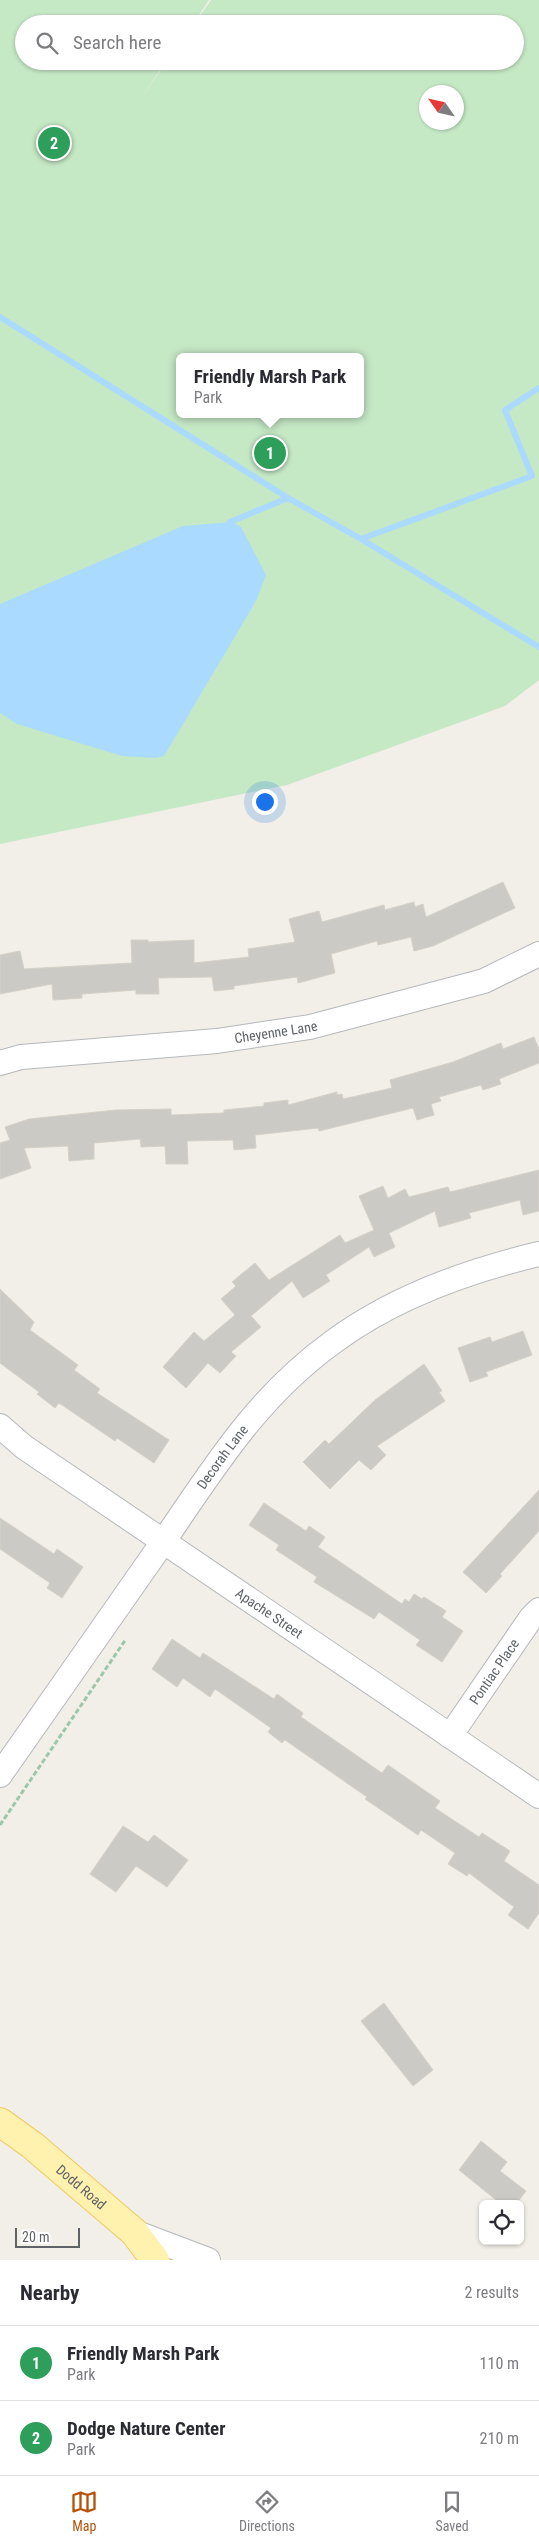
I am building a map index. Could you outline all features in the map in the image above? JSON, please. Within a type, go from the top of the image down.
[{"type":"main road","name":"Dodd Road","points":[[0,2122],[32,2145],[134,2232],[154,2260]]},
{"type":"street","name":"Cheyenne Lane","points":[[0,1063],[21,1057],[216,1041],[310,1027],[484,981],[539,954]]},
{"type":"street","name":"Decorah Lane","points":[[0,1775],[229,1444],[274,1392],[333,1342],[400,1301],[488,1266],[539,1254]]},
{"type":"street","name":"Apache Street","points":[[0,1426],[24,1447],[539,1796]]},
{"type":"street","name":"Pontiac Place","points":[[450,1736],[531,1618],[539,1610]]},
{"type":"street","points":[[134,2232],[208,2260]]},
{"type":"path","points":[[0,1825],[132,1630]]},
{"type":"green space","points":[[0,0],[209,0],[199,15],[15,15],[15,70],[160,70],[138,103],[161,70],[524,70],[524,15],[200,15],[211,0],[539,0],[539,680],[505,706],[287,785],[0,844]]},
{"type":"water","points":[[232,522],[241,527],[266,575],[256,601],[164,756],[156,758],[122,756],[17,724],[0,713],[0,604],[183,526]]},
{"type":"building","points":[[503,882],[515,908],[433,946],[414,951],[411,937],[378,945],[377,941],[331,954],[335,973],[298,983],[297,977],[234,986],[234,989],[214,991],[212,977],[158,978],[159,994],[136,994],[136,990],[82,994],[82,998],[53,1000],[52,984],[0,994],[0,955],[20,951],[24,969],[132,963],[131,940],[148,940],[148,942],[194,940],[194,963],[249,957],[248,949],[295,942],[289,919],[319,911],[322,922],[384,905],[385,910],[414,902],[415,907],[423,904],[426,917]]},
{"type":"building","points":[[534,1037],[539,1049],[539,1063],[499,1079],[501,1084],[483,1090],[481,1085],[439,1097],[441,1101],[431,1104],[434,1115],[417,1120],[413,1108],[319,1131],[318,1128],[255,1135],[256,1148],[234,1150],[233,1140],[187,1141],[188,1164],[166,1164],[165,1146],[141,1147],[140,1139],[94,1143],[94,1159],[69,1161],[68,1146],[24,1148],[31,1168],[0,1179],[0,1143],[10,1140],[5,1127],[29,1119],[116,1110],[171,1109],[171,1115],[224,1113],[224,1110],[264,1106],[264,1103],[288,1100],[288,1105],[337,1092],[337,1095],[342,1094],[343,1099],[392,1088],[390,1080],[453,1062],[501,1043],[503,1049]]},
{"type":"building","points":[[539,1170],[539,1211],[523,1215],[520,1200],[469,1213],[471,1218],[439,1227],[435,1211],[389,1233],[395,1247],[374,1257],[369,1247],[326,1275],[330,1281],[303,1298],[292,1281],[251,1316],[261,1327],[231,1352],[236,1356],[220,1373],[208,1363],[186,1388],[163,1367],[194,1332],[204,1341],[235,1315],[221,1299],[236,1286],[232,1282],[255,1263],[269,1280],[340,1235],[345,1243],[374,1230],[359,1196],[383,1186],[388,1198],[405,1189],[409,1197],[448,1187],[450,1192]]},
{"type":"building","points":[[0,1289],[34,1322],[30,1330],[78,1365],[74,1370],[100,1389],[97,1393],[169,1440],[154,1463],[117,1438],[115,1441],[59,1403],[55,1408],[37,1394],[39,1392],[0,1363]]},
{"type":"building","points":[[523,1331],[532,1355],[486,1372],[488,1376],[470,1382],[458,1348],[490,1337],[492,1342]]},
{"type":"building","points":[[424,1364],[442,1391],[439,1392],[445,1401],[377,1446],[386,1455],[371,1470],[359,1460],[330,1489],[303,1462],[325,1440],[329,1444],[375,1400]]},
{"type":"building","points":[[539,1490],[539,1531],[500,1574],[502,1576],[486,1593],[463,1572]]},
{"type":"building","points":[[264,1503],[306,1531],[309,1526],[325,1537],[318,1547],[402,1604],[405,1599],[409,1602],[414,1594],[422,1599],[424,1597],[446,1611],[442,1617],[463,1631],[442,1662],[416,1645],[420,1640],[379,1612],[374,1619],[314,1582],[317,1577],[276,1550],[279,1545],[249,1525]]},
{"type":"building","points":[[0,1518],[54,1554],[57,1549],[83,1567],[62,1598],[47,1588],[50,1583],[0,1549]]},
{"type":"building","points":[[172,1639],[200,1658],[203,1653],[274,1699],[277,1694],[303,1713],[301,1717],[382,1773],[388,1765],[440,1801],[435,1808],[479,1837],[482,1833],[510,1851],[504,1861],[539,1885],[539,1913],[528,1929],[508,1915],[514,1907],[469,1873],[467,1876],[448,1864],[455,1853],[421,1830],[418,1835],[365,1799],[367,1797],[285,1740],[282,1743],[268,1732],[271,1728],[215,1689],[210,1697],[183,1678],[177,1687],[152,1669]]},
{"type":"building","points":[[123,1826],[148,1842],[154,1835],[188,1860],[167,1887],[136,1866],[116,1892],[90,1874]]},
{"type":"building","points":[[384,2003],[433,2070],[413,2086],[361,2021]]},
{"type":"building","points":[[481,2141],[507,2162],[500,2171],[526,2191],[519,2200],[496,2200],[459,2170]]},
{"type":"waterway","points":[[0,317],[288,498],[361,539],[539,647]]},
{"type":"waterway","points":[[361,539],[532,476],[505,410],[539,388]]},
{"type":"waterway","points":[[230,522],[288,498]]},
{"type":"place","name":"Dodge Nature Center","points":[[54,143]]},
{"type":"place","name":"Friendly Marsh Park","points":[[270,453]]}]
